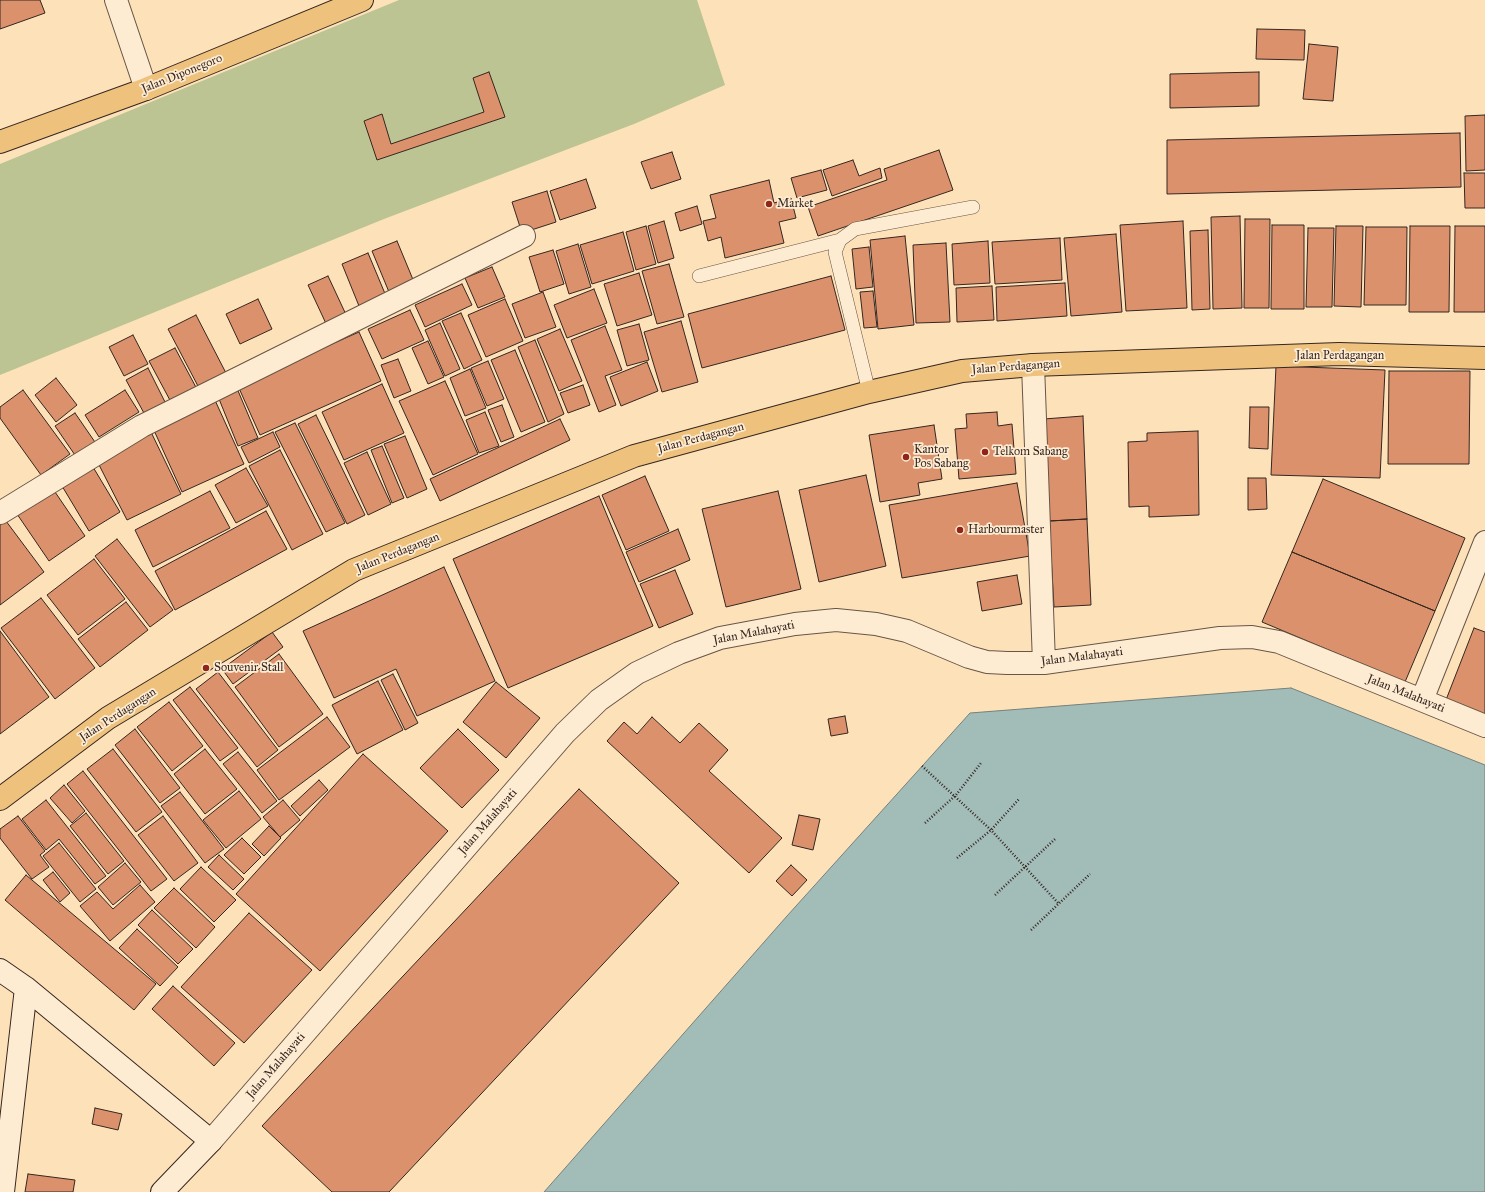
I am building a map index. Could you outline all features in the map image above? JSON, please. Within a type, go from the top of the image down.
[{"type":"highway","name":"Jalan Diponegoro","points":[[0,142],[146,89],[362,0]]},
{"type":"highway","name":"Jalan Perdagangan","points":[[0,799],[108,718],[354,570],[634,456],[869,392],[962,371],[1033,365],[1339,354],[1485,358]]},
{"type":"street","points":[[116,0],[146,89]]},
{"type":"street","points":[[0,513],[142,426],[524,236]]},
{"type":"street","points":[[1033,365],[1044,663]]},
{"type":"street","points":[[1422,700],[1485,542]]},
{"type":"street","name":"Jalan Malahayati","points":[[162,1192],[211,1141],[565,733],[599,700],[637,673],[679,653],[720,638],[795,624],[836,620],[876,624],[907,631],[969,657],[987,662],[1044,663],[1220,638],[1252,637],[1279,642],[1485,726]]},
{"type":"street","points":[[0,970],[26,988],[211,1141]]},
{"type":"street","points":[[3,1192],[26,988]]},
{"type":"lane","points":[[699,276],[840,240],[854,229],[973,208]]},
{"type":"lane","points":[[840,240],[835,252],[869,392]]},
{"type":"path","points":[[925,823],[956,795],[981,763]]},
{"type":"path","points":[[922,766],[956,795],[991,830],[1059,904]]},
{"type":"path","points":[[957,858],[991,830],[1019,799]]},
{"type":"path","points":[[996,895],[1055,839]]},
{"type":"path","points":[[1031,930],[1090,874]]},
{"type":"green space","points":[[399,0],[697,0],[725,85],[634,124],[384,219],[0,375],[0,164]]},
{"type":"water","points":[[1291,688],[1485,765],[1485,1192],[544,1192],[787,916],[970,713]]},
{"type":"building","points":[[0,0],[40,0],[45,13],[0,29]]},
{"type":"building","points":[[1257,29],[1305,30],[1304,60],[1256,59]]},
{"type":"building","points":[[1309,44],[1338,47],[1333,101],[1303,99]]},
{"type":"building","points":[[489,72],[505,117],[377,160],[364,121],[382,114],[391,144],[484,112],[473,78]]},
{"type":"building","points":[[1259,72],[1259,106],[1170,108],[1170,74]]},
{"type":"building","points":[[1485,115],[1485,170],[1466,171],[1465,116]]},
{"type":"building","points":[[1460,133],[1461,187],[1167,194],[1167,140]]},
{"type":"building","points":[[939,150],[953,190],[818,236],[808,207],[887,180],[884,169]]},
{"type":"building","points":[[672,152],[681,179],[651,189],[641,162]]},
{"type":"building","points":[[853,160],[859,176],[880,168],[882,178],[832,196],[823,170]]},
{"type":"building","points":[[821,170],[827,190],[797,198],[791,178]]},
{"type":"building","points":[[1464,173],[1485,173],[1485,208],[1465,208]]},
{"type":"building","points":[[586,179],[596,208],[560,220],[550,191]]},
{"type":"building","points":[[769,180],[774,203],[791,198],[796,218],[779,222],[784,243],[725,258],[721,237],[708,241],[703,221],[716,218],[710,195]]},
{"type":"building","points":[[547,191],[556,222],[522,233],[512,202]]},
{"type":"building","points":[[697,206],[702,224],[680,231],[675,213]]},
{"type":"building","points":[[1240,216],[1242,308],[1213,309],[1211,217]]},
{"type":"building","points":[[1245,219],[1270,219],[1269,308],[1244,308]]},
{"type":"building","points":[[664,221],[674,258],[658,263],[648,226]]},
{"type":"building","points":[[1183,221],[1187,308],[1126,311],[1120,225]]},
{"type":"building","points":[[1272,225],[1304,225],[1304,309],[1271,309]]},
{"type":"building","points":[[646,226],[656,264],[636,270],[626,232]]},
{"type":"building","points":[[1336,226],[1363,226],[1361,307],[1334,306]]},
{"type":"building","points":[[1410,226],[1450,226],[1449,312],[1409,312]]},
{"type":"building","points":[[1455,226],[1485,226],[1485,312],[1454,312]]},
{"type":"building","points":[[1366,227],[1407,227],[1406,305],[1364,305]]},
{"type":"building","points":[[1308,228],[1334,228],[1332,307],[1306,307]]},
{"type":"building","points":[[1208,230],[1210,309],[1192,310],[1190,231]]},
{"type":"building","points":[[623,232],[634,271],[592,284],[580,245]]},
{"type":"building","points":[[1116,234],[1122,312],[1071,316],[1064,238]]},
{"type":"building","points":[[905,236],[914,325],[878,329],[870,240]]},
{"type":"building","points":[[1060,238],[1062,280],[995,284],[992,242]]},
{"type":"building","points":[[397,241],[414,282],[389,292],[372,251]]},
{"type":"building","points":[[988,241],[990,283],[954,285],[952,244]]},
{"type":"building","points":[[946,243],[950,322],[916,323],[913,245]]},
{"type":"building","points":[[578,244],[591,287],[569,294],[556,251]]},
{"type":"building","points":[[869,247],[873,287],[856,289],[852,249]]},
{"type":"building","points":[[553,250],[564,284],[540,292],[529,257]]},
{"type":"building","points":[[368,253],[386,296],[359,306],[342,264]]},
{"type":"building","points":[[669,264],[684,317],[657,324],[642,271]]},
{"type":"building","points":[[492,267],[505,297],[478,308],[465,278]]},
{"type":"building","points":[[639,273],[652,315],[617,326],[604,284]]},
{"type":"building","points":[[328,276],[349,321],[329,330],[308,285]]},
{"type":"building","points":[[831,276],[845,330],[702,368],[688,314]]},
{"type":"building","points":[[1065,283],[1067,316],[997,321],[996,287]]},
{"type":"building","points":[[462,284],[472,305],[425,327],[415,305]]},
{"type":"building","points":[[992,286],[994,320],[957,322],[956,288]]},
{"type":"building","points":[[594,289],[607,323],[567,338],[554,305]]},
{"type":"building","points":[[873,291],[877,327],[864,328],[860,292]]},
{"type":"building","points":[[543,292],[556,327],[525,338],[512,304]]},
{"type":"building","points":[[258,299],[272,329],[240,344],[226,314]]},
{"type":"building","points":[[505,299],[523,341],[486,357],[468,315]]},
{"type":"building","points":[[410,310],[424,340],[382,359],[368,329]]},
{"type":"building","points":[[461,313],[482,360],[464,369],[442,321]]},
{"type":"building","points":[[196,315],[226,373],[199,388],[168,329]]},
{"type":"building","points":[[681,321],[698,382],[662,392],[644,332]]},
{"type":"building","points":[[440,323],[460,369],[445,376],[425,330]]},
{"type":"building","points":[[639,324],[649,360],[627,366],[617,330]]},
{"type":"building","points":[[605,326],[622,370],[605,376],[616,405],[599,412],[571,340]]},
{"type":"building","points":[[560,329],[582,381],[559,391],[537,339]]},
{"type":"building","points":[[359,332],[381,381],[260,435],[238,386]]},
{"type":"building","points":[[133,335],[148,364],[124,376],[109,347]]},
{"type":"building","points":[[535,340],[564,414],[548,422],[518,347]]},
{"type":"building","points":[[428,341],[444,377],[428,384],[412,348]]},
{"type":"building","points":[[175,348],[198,391],[172,404],[149,361]]},
{"type":"building","points":[[515,350],[545,422],[521,432],[491,360]]},
{"type":"building","points":[[398,359],[411,391],[394,398],[381,365]]},
{"type":"building","points":[[488,361],[504,399],[487,406],[471,368]]},
{"type":"building","points":[[647,362],[658,391],[621,406],[610,377]]},
{"type":"building","points":[[1276,366],[1385,370],[1380,478],[1271,475]]},
{"type":"building","points":[[148,368],[166,404],[145,415],[126,380]]},
{"type":"building","points":[[470,369],[486,408],[465,416],[450,378]]},
{"type":"building","points":[[1389,371],[1470,371],[1469,464],[1388,464]]},
{"type":"building","points":[[56,378],[77,405],[56,422],[35,395]]},
{"type":"building","points":[[445,381],[478,454],[433,475],[399,401]]},
{"type":"building","points":[[382,384],[404,433],[344,460],[322,412]]},
{"type":"building","points":[[583,385],[590,405],[568,413],[560,393]]},
{"type":"building","points":[[236,386],[258,438],[238,446],[217,394]]},
{"type":"building","points":[[23,390],[70,454],[41,475],[0,418],[0,407]]},
{"type":"building","points":[[125,390],[139,412],[99,437],[85,415]]},
{"type":"building","points":[[214,398],[244,464],[182,492],[152,426]]},
{"type":"building","points":[[502,405],[514,437],[501,442],[488,410]]},
{"type":"building","points":[[1250,407],[1269,407],[1268,449],[1249,448]]},
{"type":"building","points":[[485,412],[499,446],[479,453],[466,420]]},
{"type":"building","name":"Telkom Sabang","points":[[997,412],[998,426],[1012,424],[1016,474],[959,479],[955,429],[967,428],[966,414]]},
{"type":"building","points":[[75,413],[97,445],[77,458],[55,426]]},
{"type":"building","points":[[316,415],[365,515],[347,524],[298,424]]},
{"type":"building","points":[[1083,416],[1087,519],[1049,521],[1044,419]]},
{"type":"building","points":[[560,419],[570,440],[440,501],[430,479]]},
{"type":"building","points":[[295,423],[345,523],[326,532],[275,432]]},
{"type":"building","name":"Kantor Pos Sabang","points":[[934,425],[942,479],[918,483],[920,495],[880,502],[869,435]]},
{"type":"building","points":[[150,430],[181,494],[127,520],[95,457]]},
{"type":"building","points":[[1198,431],[1199,515],[1149,517],[1149,506],[1129,507],[1128,442],[1147,441],[1147,433]]},
{"type":"building","points":[[273,432],[280,447],[249,463],[241,447]]},
{"type":"building","points":[[405,436],[427,489],[407,498],[384,444]]},
{"type":"building","points":[[382,446],[404,498],[392,503],[371,450]]},
{"type":"building","points":[[280,450],[323,534],[292,550],[249,466]]},
{"type":"building","points":[[367,452],[391,504],[368,515],[344,463]]},
{"type":"building","points":[[90,462],[120,512],[89,531],[59,481]]},
{"type":"building","points":[[246,468],[268,506],[236,523],[215,485]]},
{"type":"building","points":[[866,475],[886,566],[819,582],[799,490]]},
{"type":"building","points":[[645,476],[669,531],[626,550],[602,495]]},
{"type":"building","points":[[1248,478],[1266,478],[1267,509],[1248,510]]},
{"type":"building","points":[[1323,479],[1465,538],[1435,611],[1292,552]]},
{"type":"building","name":"Harbourmaster","points":[[1017,483],[1030,556],[902,578],[889,505]]},
{"type":"building","points":[[53,489],[85,536],[49,561],[17,514]]},
{"type":"building","points":[[210,491],[230,528],[153,567],[135,530]]},
{"type":"building","points":[[778,491],[801,589],[726,607],[702,509]]},
{"type":"building","points":[[599,496],[653,626],[508,688],[453,559]]},
{"type":"building","points":[[266,511],[287,549],[175,610],[155,571]]},
{"type":"building","points":[[3,517],[44,572],[0,605],[0,519]]},
{"type":"building","points":[[1087,519],[1091,605],[1054,607],[1049,521]]},
{"type":"building","points":[[678,529],[690,560],[639,582],[626,552]]},
{"type":"building","points":[[117,539],[173,610],[150,627],[95,556]]},
{"type":"building","points":[[1292,552],[1435,611],[1405,682],[1262,622]]},
{"type":"building","points":[[94,559],[125,599],[78,635],[47,595]]},
{"type":"building","points":[[444,567],[495,681],[417,716],[396,669],[334,698],[303,631]]},
{"type":"building","points":[[675,570],[693,614],[659,628],[640,584]]},
{"type":"building","points":[[1017,575],[1022,604],[982,611],[977,582]]},
{"type":"building","points":[[41,598],[95,668],[55,699],[1,628]]},
{"type":"building","points":[[126,602],[148,630],[100,667],[78,639]]},
{"type":"building","points":[[1474,628],[1485,632],[1485,720],[1444,705]]},
{"type":"building","points":[[0,631],[49,697],[0,734]]},
{"type":"building","points":[[272,632],[283,647],[233,684],[222,669]]},
{"type":"building","points":[[279,654],[323,714],[279,747],[235,687]]},
{"type":"building","points":[[218,672],[278,750],[257,767],[196,689]]},
{"type":"building","points":[[393,674],[418,723],[405,730],[381,680]]},
{"type":"building","points":[[378,681],[403,730],[357,754],[332,705]]},
{"type":"building","points":[[496,682],[540,718],[506,758],[463,722]]},
{"type":"building","points":[[190,687],[238,748],[220,761],[173,700]]},
{"type":"building","points":[[169,702],[203,746],[172,771],[137,727]]},
{"type":"building","points":[[845,716],[848,733],[831,736],[828,719]]},
{"type":"building","points":[[327,717],[350,747],[279,800],[257,770]]},
{"type":"building","points":[[652,717],[680,743],[699,723],[728,750],[709,771],[782,838],[749,873],[607,741],[624,722],[637,734]]},
{"type":"building","points":[[135,729],[180,788],[160,803],[115,745]]},
{"type":"building","points":[[458,729],[499,770],[462,808],[420,768]]},
{"type":"building","points":[[113,749],[162,812],[136,832],[87,769]]},
{"type":"building","points":[[205,749],[237,789],[205,814],[174,774]]},
{"type":"building","points":[[238,752],[277,801],[262,813],[223,764]]},
{"type":"building","points":[[363,754],[448,831],[320,971],[236,894]]},
{"type":"building","points":[[83,771],[167,879],[151,891],[67,784]]},
{"type":"building","points":[[319,780],[328,790],[300,816],[291,806]]},
{"type":"building","points":[[64,785],[85,811],[72,823],[50,798]]},
{"type":"building","points":[[579,789],[679,883],[389,1192],[332,1192],[262,1126]]},
{"type":"building","points":[[239,791],[261,819],[226,848],[203,820]]},
{"type":"building","points":[[180,792],[224,849],[205,863],[161,806]]},
{"type":"building","points":[[46,800],[106,876],[95,884],[59,839],[46,850],[22,819]]},
{"type":"building","points":[[283,800],[300,820],[280,837],[263,817]]},
{"type":"building","points":[[86,813],[124,861],[108,874],[70,826]]},
{"type":"building","points":[[799,815],[820,819],[813,850],[792,845]]},
{"type":"building","points":[[18,816],[45,851],[40,855],[49,867],[32,879],[0,838],[0,829]]},
{"type":"building","points":[[163,816],[198,863],[174,881],[138,835]]},
{"type":"building","points":[[269,826],[281,838],[264,856],[252,844]]},
{"type":"building","points":[[242,838],[261,857],[244,874],[224,855]]},
{"type":"building","points":[[59,843],[96,889],[80,902],[43,856]]},
{"type":"building","points":[[219,855],[244,879],[233,890],[208,867]]},
{"type":"building","points":[[125,863],[141,882],[113,905],[98,887]]},
{"type":"building","points":[[791,865],[807,880],[792,896],[776,881]]},
{"type":"building","points":[[201,867],[236,900],[214,922],[180,889]]},
{"type":"building","points":[[53,872],[70,893],[60,902],[43,880]]},
{"type":"building","points":[[26,875],[156,984],[134,1010],[5,900]]},
{"type":"building","points":[[140,885],[155,902],[110,941],[80,906],[97,892],[113,909]]},
{"type":"building","points":[[174,888],[215,927],[196,948],[154,908]]},
{"type":"building","points":[[152,910],[193,949],[178,964],[138,925]]},
{"type":"building","points":[[249,913],[312,970],[244,1043],[181,987]]},
{"type":"building","points":[[137,929],[178,967],[160,986],[119,948]]},
{"type":"building","points":[[173,986],[235,1043],[214,1066],[152,1009]]},
{"type":"building","points":[[95,1108],[122,1114],[118,1130],[92,1124]]},
{"type":"building","points":[[28,1174],[75,1180],[73,1192],[25,1192]]},
{"type":"place","name":"Market","points":[[769,204]]},
{"type":"place","name":"Telkom Sabang","points":[[985,452]]},
{"type":"place","name":"Kantor Pos Sabang","points":[[906,457]]},
{"type":"place","name":"Harbourmaster","points":[[960,530]]},
{"type":"place","name":"Souvenir Stall","points":[[206,668]]}]
